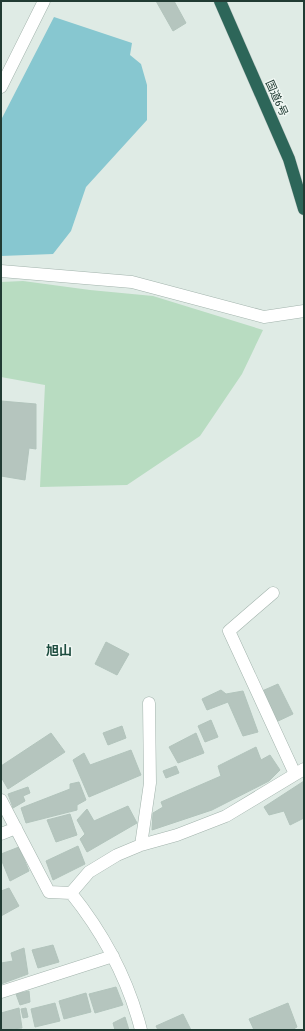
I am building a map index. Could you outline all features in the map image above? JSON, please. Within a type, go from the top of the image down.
[{"type":"highway","name":"国道6号","points":[[220,1],[289,159],[304,209]]},
{"type":"street","points":[[1,87],[44,1]]},
{"type":"street","points":[[1,271],[132,282],[264,318],[304,311]]},
{"type":"street","points":[[71,893],[89,872],[141,845],[177,835],[226,816],[299,771],[228,631],[273,593]]},
{"type":"street","points":[[141,845],[150,783],[149,703]]},
{"type":"street","points":[[1,800],[49,892],[71,893],[95,924],[113,956],[130,992],[141,1030]]},
{"type":"street","points":[[1,834],[16,828]]},
{"type":"street","points":[[1,992],[113,956]]},
{"type":"green space","points":[[23,281],[90,290],[153,296],[263,330],[242,374],[200,436],[127,485],[40,487],[45,385],[1,377],[1,282]]},
{"type":"water","points":[[54,17],[132,43],[130,55],[141,64],[147,85],[147,120],[86,187],[71,231],[53,254],[1,256],[1,120]]},
{"type":"building","points":[[156,1],[174,1],[186,23],[173,31]]},
{"type":"building","points":[[1,401],[36,404],[36,449],[29,448],[25,480],[1,476]]},
{"type":"building","points":[[106,642],[129,654],[117,675],[95,664]]},
{"type":"building","points":[[278,684],[293,714],[276,722],[262,691]]},
{"type":"building","points":[[221,690],[226,694],[243,691],[258,732],[243,736],[228,702],[207,710],[202,699]]},
{"type":"building","points":[[211,720],[218,737],[205,742],[198,726]]},
{"type":"building","points":[[122,726],[126,738],[108,745],[103,733]]},
{"type":"building","points":[[51,733],[65,752],[8,789],[1,777],[1,766]]},
{"type":"building","points":[[196,733],[204,753],[178,763],[169,747]]},
{"type":"building","points":[[256,747],[261,760],[270,755],[280,770],[269,781],[212,810],[152,830],[153,813],[163,807],[161,802],[221,776],[218,766]]},
{"type":"building","points":[[131,750],[141,775],[89,797],[73,760],[84,753],[90,765]]},
{"type":"building","points":[[176,766],[179,773],[166,778],[163,771]]},
{"type":"building","points":[[304,781],[304,818],[290,825],[284,811],[269,815],[264,807]]},
{"type":"building","points":[[79,782],[86,800],[77,805],[77,810],[26,823],[21,808],[70,789],[70,784]]},
{"type":"building","points":[[28,787],[30,793],[23,796],[25,801],[13,808],[8,794]]},
{"type":"building","points":[[128,806],[137,823],[87,852],[80,839],[85,834],[77,820],[87,809],[94,821]]},
{"type":"building","points":[[70,814],[77,835],[56,842],[47,820]]},
{"type":"building","points":[[78,846],[85,864],[53,880],[46,861]]},
{"type":"building","points":[[19,847],[29,871],[10,881],[1,859],[1,854]]},
{"type":"building","points":[[9,888],[19,906],[1,916],[1,891]]},
{"type":"building","points":[[53,945],[59,962],[38,968],[32,950]]},
{"type":"building","points":[[24,948],[28,974],[1,984],[1,963],[13,961],[11,953]]},
{"type":"building","points":[[116,987],[123,1005],[95,1013],[89,994]]},
{"type":"building","points":[[29,991],[30,1002],[20,1005],[16,994]]},
{"type":"building","points":[[86,993],[91,1012],[64,1019],[59,1001]]},
{"type":"building","points":[[55,1003],[60,1021],[35,1027],[31,1009]]},
{"type":"building","points":[[288,1003],[297,1027],[292,1030],[254,1030],[249,1019]]},
{"type":"building","points":[[19,1008],[22,1028],[1,1030],[1,1013]]},
{"type":"building","points":[[26,1008],[28,1017],[23,1018],[21,1009]]},
{"type":"building","points":[[183,1014],[191,1030],[158,1030],[156,1026]]},
{"type":"building","points":[[125,1017],[129,1030],[115,1030],[113,1023]]},
{"type":"district","name":"旭山","points":[[59,650]]}]
